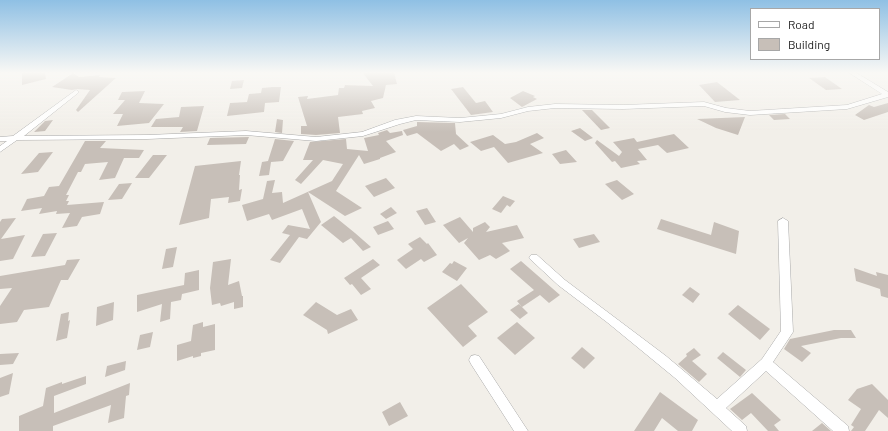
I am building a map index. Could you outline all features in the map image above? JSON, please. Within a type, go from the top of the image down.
[{"type":"street","points":[[0,150],[76,92]]},
{"type":"street","points":[[0,139],[147,137],[246,133],[316,139],[363,134],[398,122],[416,118],[460,120],[501,116],[528,109],[555,106],[623,107],[704,104],[725,110],[750,113],[847,107],[888,95]]},
{"type":"street","points":[[718,407],[766,363],[787,332],[783,220]]},
{"type":"street","points":[[534,258],[547,271],[632,336],[718,407],[741,431]]},
{"type":"street","points":[[476,360],[522,431]]},
{"type":"street","points":[[766,363],[843,431]]},
{"type":"building","points":[[89,92],[100,92],[78,112],[76,110]]},
{"type":"building","points":[[122,92],[144,92],[139,103],[164,104],[149,123],[117,126],[123,114],[113,114],[125,100],[118,100]]},
{"type":"building","points":[[280,92],[279,102],[265,103],[264,112],[227,116],[230,103],[247,102],[249,94]]},
{"type":"building","points":[[338,92],[384,92],[383,98],[371,101],[375,108],[362,111],[363,114],[338,117],[340,133],[316,135],[301,134],[301,126],[307,126],[298,97],[308,96],[307,99],[338,95]]},
{"type":"building","points":[[453,92],[467,92],[476,103],[485,101],[493,112],[471,115]]},
{"type":"building","points":[[521,92],[526,92],[535,96],[533,97],[537,99],[522,107],[510,98]]},
{"type":"building","points":[[706,92],[730,92],[740,100],[715,102]]},
{"type":"building","points":[[888,103],[888,112],[864,120],[855,115],[869,105],[874,107]]},
{"type":"building","points":[[204,106],[197,131],[180,132],[183,127],[151,127],[156,119],[179,117],[181,107]]},
{"type":"building","points":[[582,110],[592,110],[610,128],[601,130]]},
{"type":"building","points":[[785,114],[790,119],[774,120],[769,115]]},
{"type":"building","points":[[745,117],[738,135],[716,128],[697,119]]},
{"type":"building","points":[[277,119],[283,120],[282,133],[275,132]]},
{"type":"building","points":[[53,120],[45,131],[34,132],[45,121]]},
{"type":"building","points":[[417,122],[455,123],[456,134],[469,146],[460,150],[454,144],[441,151],[417,133],[407,136],[403,130],[417,126]]},
{"type":"building","points":[[580,128],[593,138],[585,141],[571,131]]},
{"type":"building","points":[[387,130],[390,133],[402,131],[403,135],[386,141],[396,152],[364,164],[359,155],[336,191],[362,208],[345,216],[308,192],[321,222],[307,239],[299,237],[280,263],[270,260],[290,235],[282,233],[288,225],[310,229],[302,209],[272,220],[269,214],[247,221],[242,205],[263,199],[267,181],[275,180],[272,193],[282,192],[283,203],[332,181],[343,164],[323,160],[301,184],[295,180],[313,160],[303,160],[310,142],[346,139],[347,149],[368,151],[364,138],[379,135],[378,133]]},
{"type":"building","points":[[537,133],[544,138],[530,144],[543,153],[508,163],[494,147],[481,151],[470,142],[493,135],[505,144],[516,142]]},
{"type":"building","points":[[674,134],[689,148],[667,153],[658,145],[638,149],[647,160],[637,161],[640,164],[621,168],[615,161],[612,162],[595,143],[597,140],[619,156],[622,152],[613,142],[634,138],[637,142]]},
{"type":"building","points":[[249,137],[246,144],[207,145],[210,138]]},
{"type":"building","points":[[275,139],[294,141],[283,161],[271,162],[269,175],[259,176],[262,162],[268,161]]},
{"type":"building","points":[[85,141],[106,141],[100,148],[144,150],[139,158],[124,158],[115,178],[99,180],[108,162],[85,164],[81,172],[78,172],[66,195],[69,195],[66,201],[69,201],[67,205],[104,202],[100,214],[82,217],[77,226],[62,228],[70,213],[56,214],[57,211],[39,214],[42,208],[21,211],[27,199],[44,196],[49,187],[59,186]]},
{"type":"building","points":[[566,150],[577,162],[560,164],[552,154]]},
{"type":"building","points":[[53,152],[38,172],[21,174],[39,153]]},
{"type":"building","points":[[153,155],[167,155],[149,178],[135,178]]},
{"type":"building","points":[[241,161],[239,190],[242,189],[240,201],[228,203],[229,197],[211,199],[209,218],[179,225],[195,166]]},
{"type":"building","points":[[386,178],[395,188],[374,197],[365,186]]},
{"type":"building","points":[[617,180],[634,194],[622,200],[605,184]]},
{"type":"building","points":[[132,183],[122,199],[108,200],[119,184]]},
{"type":"building","points":[[503,196],[515,201],[510,207],[507,205],[501,213],[492,209]]},
{"type":"building","points":[[391,207],[397,213],[386,219],[380,214]]},
{"type":"building","points":[[427,208],[436,222],[425,225],[416,211]]},
{"type":"building","points":[[334,216],[371,247],[363,251],[351,238],[343,243],[321,225]]},
{"type":"building","points":[[460,217],[473,232],[473,228],[485,222],[490,227],[486,232],[517,225],[524,238],[502,243],[510,251],[496,259],[490,255],[479,260],[464,243],[468,238],[459,243],[443,225]]},
{"type":"building","points":[[16,218],[1,239],[25,235],[13,259],[0,261],[0,222],[2,219]]},
{"type":"building","points":[[661,219],[711,235],[714,222],[739,231],[736,254],[657,229]]},
{"type":"building","points":[[388,221],[394,229],[378,235],[373,227]]},
{"type":"building","points":[[57,233],[45,256],[31,257],[43,234]]},
{"type":"building","points":[[594,234],[600,242],[579,248],[573,239]]},
{"type":"building","points":[[420,237],[427,244],[428,243],[437,255],[424,262],[421,259],[406,269],[397,260],[413,249],[408,244]]},
{"type":"building","points":[[177,247],[173,267],[162,269],[166,249]]},
{"type":"building","points":[[80,259],[68,280],[61,280],[49,307],[24,310],[17,322],[0,324],[0,306],[12,288],[0,289],[0,276],[65,265],[67,260]]},
{"type":"building","points":[[231,259],[228,285],[239,281],[243,296],[243,307],[234,309],[234,302],[221,306],[220,303],[212,305],[210,288],[213,262]]},
{"type":"building","points":[[373,259],[380,265],[361,278],[371,289],[361,295],[352,284],[350,285],[344,278]]},
{"type":"building","points":[[454,261],[467,268],[457,281],[442,272],[450,263],[452,264]]},
{"type":"building","points":[[521,261],[560,295],[549,303],[540,295],[522,307],[517,301],[534,290],[510,269]]},
{"type":"building","points":[[854,268],[877,276],[876,272],[888,275],[888,298],[881,296],[880,289],[856,281]]},
{"type":"building","points":[[199,270],[199,290],[182,294],[181,300],[171,302],[170,319],[160,322],[162,304],[137,312],[137,295],[184,285],[185,273]]},
{"type":"building","points":[[461,284],[488,312],[468,326],[477,336],[463,347],[427,308]]},
{"type":"building","points":[[690,287],[700,294],[693,303],[682,295]]},
{"type":"building","points":[[114,302],[113,320],[96,326],[97,307]]},
{"type":"building","points":[[316,302],[337,315],[351,309],[358,320],[328,334],[327,330],[303,315]]},
{"type":"building","points":[[519,304],[528,313],[520,319],[510,310]]},
{"type":"building","points":[[738,305],[770,329],[760,340],[728,314]]},
{"type":"building","points":[[69,312],[68,321],[70,320],[67,338],[56,341],[61,314]]},
{"type":"building","points":[[203,322],[203,327],[215,324],[215,350],[201,353],[201,356],[193,358],[193,356],[177,361],[177,345],[191,341],[193,325]]},
{"type":"building","points":[[517,322],[535,338],[515,355],[497,338]]},
{"type":"building","points":[[834,330],[851,330],[856,338],[841,338],[801,346],[811,353],[802,362],[784,349],[790,339]]},
{"type":"building","points":[[153,332],[150,347],[137,350],[140,335]]},
{"type":"building","points":[[582,347],[595,358],[584,369],[571,358]]},
{"type":"building","points":[[694,348],[701,355],[692,361],[707,374],[699,382],[678,364],[687,356],[686,354]]},
{"type":"building","points":[[723,352],[746,370],[740,377],[717,358]]},
{"type":"building","points":[[19,353],[13,364],[0,365],[0,354]]},
{"type":"building","points":[[126,361],[125,370],[105,377],[107,366]]},
{"type":"building","points":[[13,373],[9,394],[0,397],[0,378]]},
{"type":"building","points":[[86,376],[86,384],[54,396],[54,413],[130,383],[129,395],[126,396],[124,418],[108,423],[111,405],[53,426],[53,431],[19,431],[19,416],[43,406],[46,388]]},
{"type":"building","points":[[872,384],[888,400],[888,418],[879,410],[865,431],[851,431],[854,427],[851,425],[861,409],[848,400],[857,389]]},
{"type":"building","points":[[660,392],[698,420],[692,431],[678,431],[662,418],[654,431],[634,431]]},
{"type":"building","points":[[752,393],[781,420],[774,425],[779,431],[768,431],[751,413],[742,420],[730,409]]},
{"type":"building","points":[[400,402],[408,416],[389,426],[382,412]]},
{"type":"building","points":[[822,423],[831,431],[812,431]]}]
